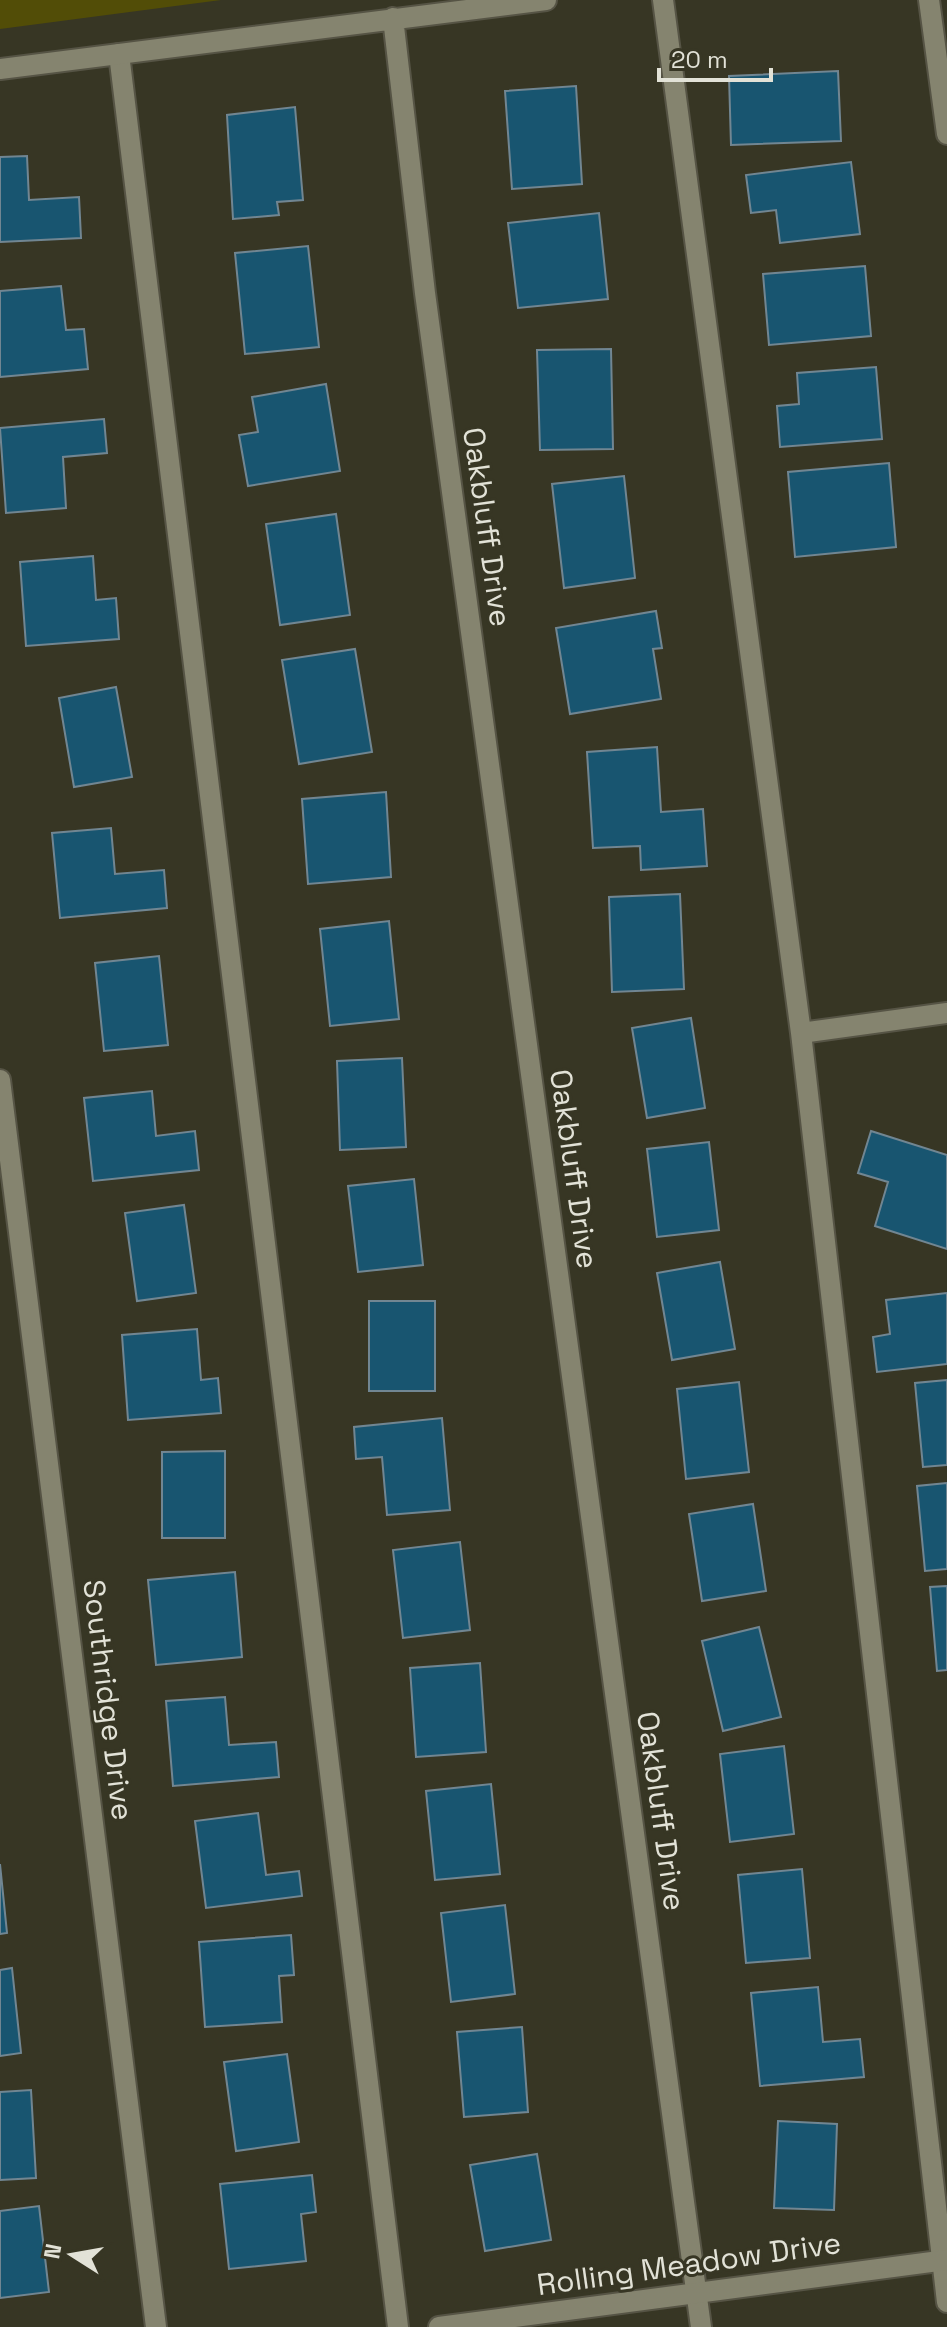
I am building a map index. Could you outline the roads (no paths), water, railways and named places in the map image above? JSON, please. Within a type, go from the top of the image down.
[{"type":"street","points":[[0,69],[546,0]]},
{"type":"street","points":[[663,0],[801,1033],[947,2302]]},
{"type":"street","points":[[929,0],[947,134]]},
{"type":"street","name":"Oakbluff Drive","points":[[393,18],[425,293],[701,2327]]},
{"type":"street","points":[[119,54],[398,2327]]},
{"type":"street","points":[[801,1033],[947,1013]]},
{"type":"street","name":"Southridge Drive","points":[[0,1080],[156,2327]]},
{"type":"street","name":"Rolling Meadow Drive","points":[[439,2327],[944,2261]]}]
